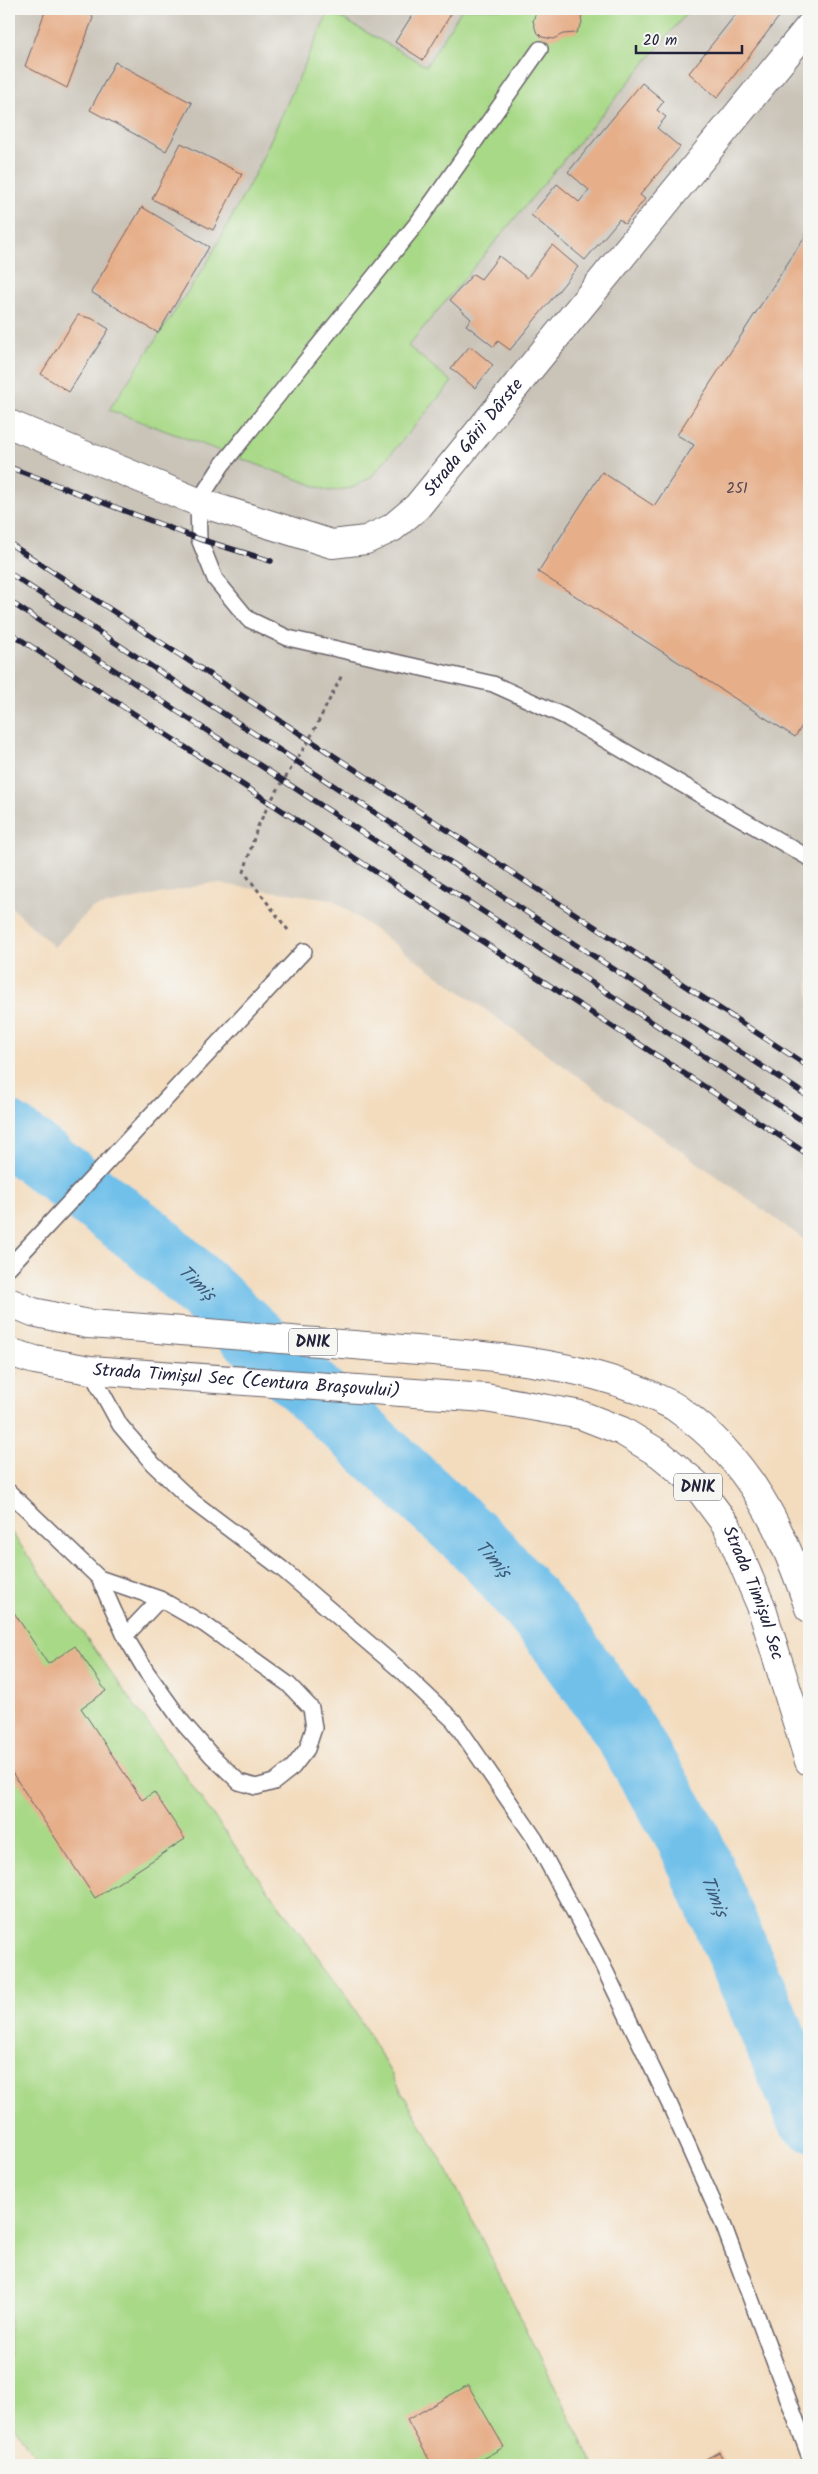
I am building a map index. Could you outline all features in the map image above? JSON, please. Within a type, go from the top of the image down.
[{"type":"main road","name":"Strada Gării Dârste","points":[[9,424],[198,502],[332,544],[366,540],[392,528],[417,507],[809,27]]},
{"type":"main road","name":"DN1K","points":[[9,1302],[33,1312],[88,1324],[462,1354],[574,1369],[634,1387],[678,1409],[728,1453],[756,1487],[779,1530],[809,1608]]},
{"type":"main road","name":"Strada Timișul Sec (Centura Brașovului)","points":[[9,1352],[35,1360],[90,1370],[183,1374],[486,1398]]},
{"type":"main road","name":"Strada Timișul Sec","points":[[486,1398],[580,1415],[622,1431],[660,1454],[695,1483],[727,1526],[743,1560],[761,1606],[809,1761]]},
{"type":"lane","points":[[540,49],[418,222],[222,465],[198,502],[199,539],[215,578],[248,619],[288,638],[492,684],[564,716],[809,858]]},
{"type":"lane","points":[[9,1267],[28,1249],[304,951]]},
{"type":"lane","points":[[90,1370],[120,1425],[153,1464],[192,1501],[281,1568],[399,1669],[454,1721],[535,1839],[601,1962],[673,2111],[723,2224],[809,2455]]},
{"type":"lane","points":[[9,1492],[99,1578],[125,1636],[146,1671],[183,1723],[239,1782],[256,1787],[274,1782],[293,1766],[307,1749],[314,1728],[311,1708],[288,1684],[204,1624],[160,1599],[99,1578]]},
{"type":"lane","points":[[125,1636],[160,1599]]},
{"type":"path","points":[[304,951],[244,872],[257,828],[270,802],[309,740],[354,653]]},
{"type":"shaded area","points":[[9,9],[809,9],[809,1243],[332,899],[212,883],[92,908],[54,947],[9,905]]},
{"type":"green space","points":[[462,9],[690,9],[408,346],[452,382],[371,477],[352,488],[329,491],[109,410],[207,263],[256,172],[329,11],[426,66]]},
{"type":"green space","points":[[9,1529],[240,1853],[344,1992],[451,2177],[594,2465],[41,2465],[9,2419]]},
{"type":"building","points":[[46,9],[89,9],[93,18],[67,88],[25,66]]},
{"type":"building","points":[[416,9],[454,9],[423,60],[395,42]]},
{"type":"building","points":[[537,9],[589,9],[581,17],[582,23],[576,33],[563,34],[553,39],[542,37],[536,31],[533,21]]},
{"type":"building","points":[[740,9],[785,9],[717,98],[689,73]]},
{"type":"building","points":[[115,62],[192,103],[166,151],[90,110]]},
{"type":"building","points":[[642,83],[664,101],[657,110],[666,117],[657,128],[680,147],[640,195],[645,199],[625,224],[619,219],[585,260],[531,215],[557,184],[579,202],[589,190],[568,172]]},
{"type":"building","points":[[181,143],[242,174],[213,230],[152,199]]},
{"type":"building","points":[[142,207],[209,247],[158,333],[91,292]]},
{"type":"building","points":[[809,230],[809,715],[795,737],[538,572],[602,472],[654,506],[694,445],[677,435]]},
{"type":"building","points":[[552,245],[578,267],[510,350],[498,341],[494,347],[466,325],[471,319],[450,300],[473,274],[481,279],[499,256],[527,278]]},
{"type":"building","points":[[78,315],[93,319],[109,329],[69,392],[41,374]]},
{"type":"building","points":[[470,346],[493,365],[475,388],[451,368]]},
{"type":"building","points":[[9,1605],[48,1664],[75,1646],[106,1691],[81,1708],[142,1800],[154,1792],[185,1839],[95,1898],[9,1768]]},
{"type":"building","points":[[468,2385],[504,2447],[471,2465],[432,2465],[407,2420]]},
{"type":"building","points":[[719,2452],[726,2465],[695,2465]]},
{"type":"waterway","name":"Timiș","points":[[9,1134],[146,1237],[486,1552],[555,1632],[616,1717],[688,1837],[809,2118]]},
{"type":"railway","points":[[9,467],[199,539],[271,561]]},
{"type":"railway","points":[[9,543],[809,1067]]},
{"type":"railway","points":[[9,573],[809,1097]]},
{"type":"railway","points":[[9,601],[809,1125]]},
{"type":"railway","points":[[9,632],[809,1155]]}]
